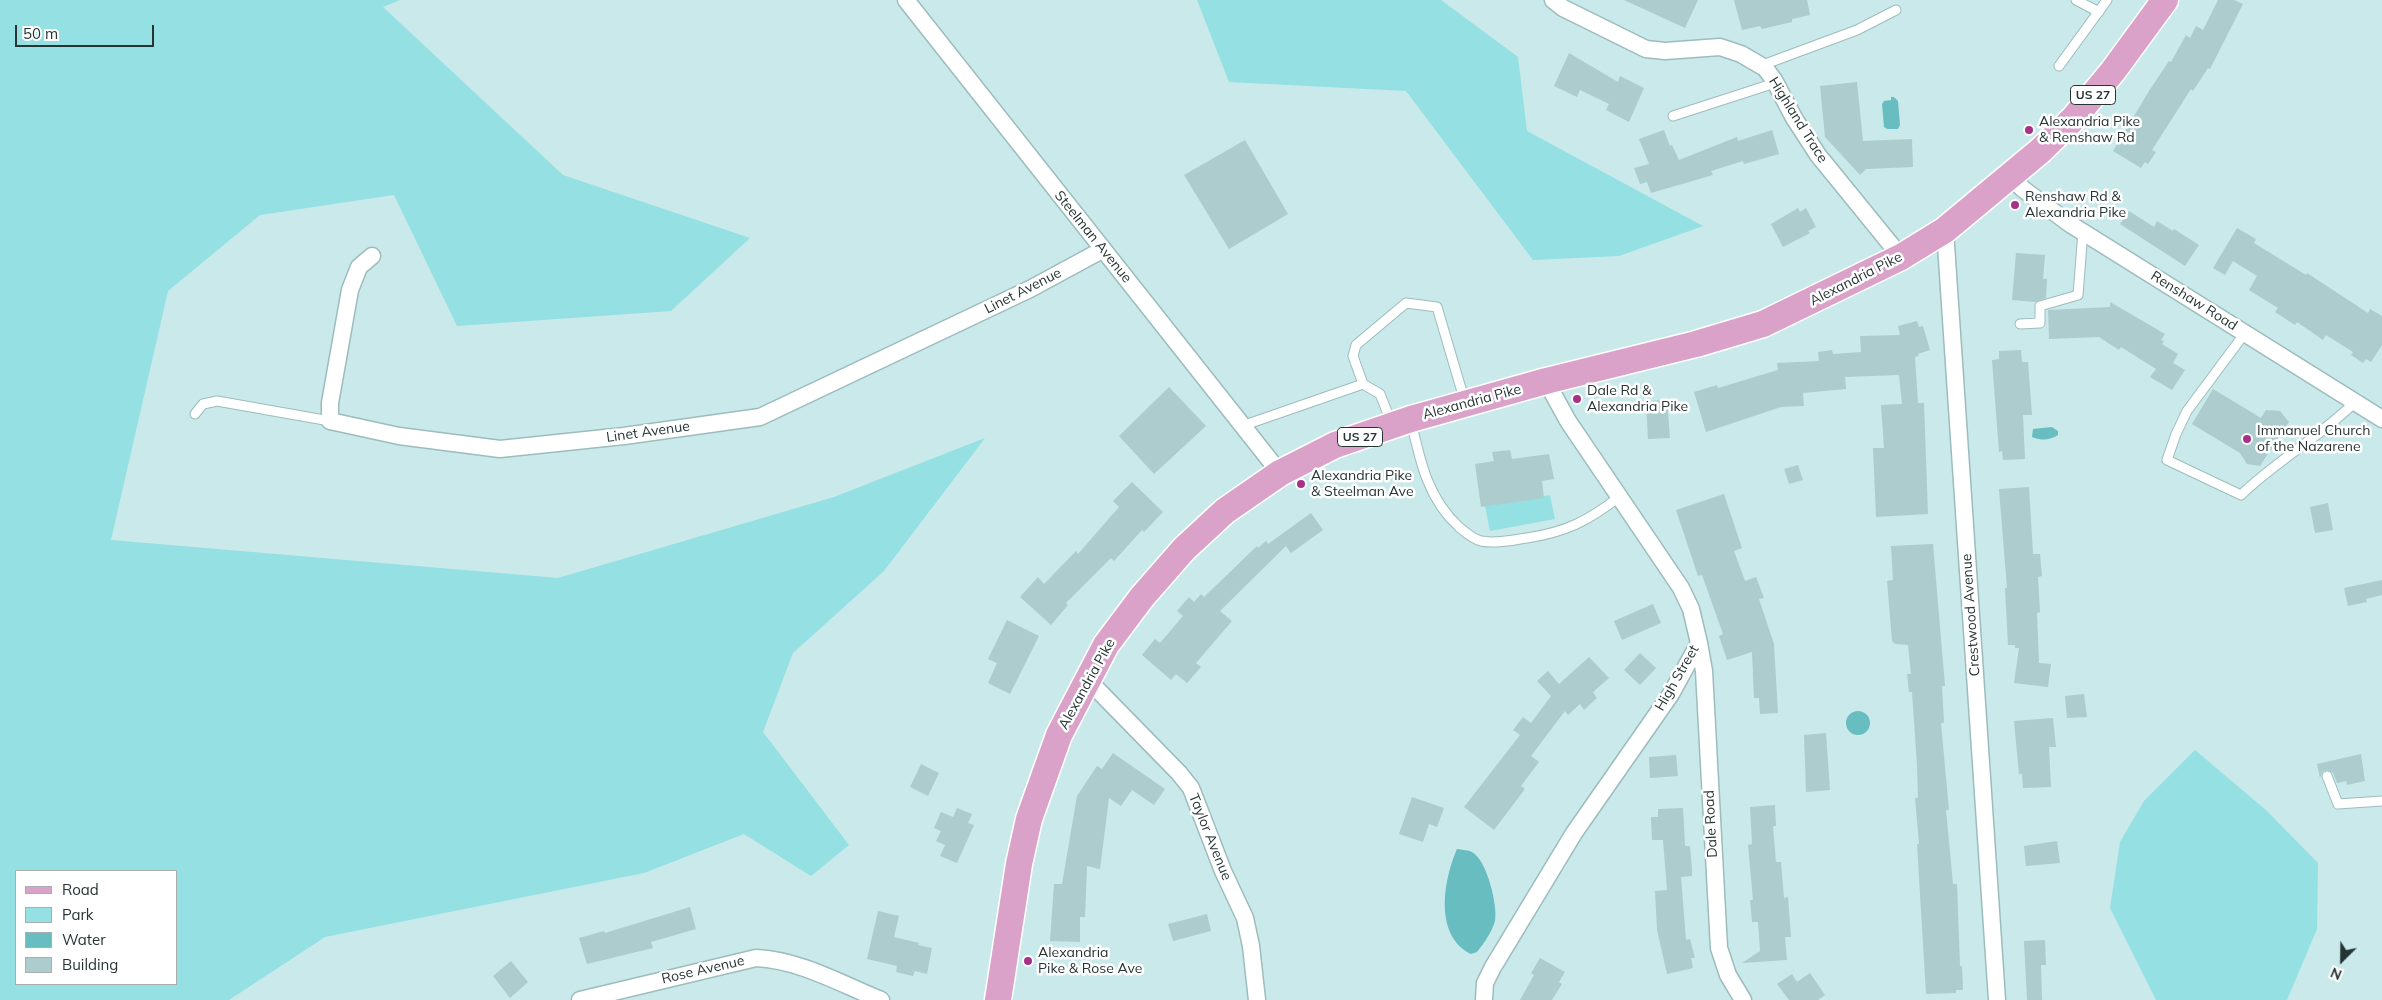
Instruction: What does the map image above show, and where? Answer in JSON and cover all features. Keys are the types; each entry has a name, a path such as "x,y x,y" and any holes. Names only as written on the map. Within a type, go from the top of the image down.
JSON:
{"main road":[{"name":"Alexandria Pike","path":"998,1000 1029,819 1059,735 1106,645 1142,597 1184,549 1225,511 1280,473 1335,445 1402,422 1546,381 1696,344 1763,324 1901,257 1944,230 2011,177 2074,118 2113,71 2165,0"}],"street":[{"name":"Steelman Avenue","path":"906,0 1280,473"},
{"name":"Highland Trace","path":"1553,0 1563,8 1646,48 1665,51 1720,47 1741,54 1765,68 1818,155 1901,257"},
{"name":"Renshaw Road","path":"2011,177 2023,189 2083,232 2382,419"},
{"name":"Crestwood Avenue","path":"1944,230 1997,1000"},
{"name":"Linet Avenue","path":"330,421 399,436 500,449 624,436 760,418 998,304 1102,250"},
{"path":"330,421 330,403 350,290 359,267 372,256"},
{"name":"High Street","path":"1484,1000 1485,982 1507,944 1574,833 1671,694 1699,643 1691,609 1681,588 1568,421 1546,381"},
{"name":"Dale Road","path":"1699,643 1704,671 1719,948 1728,975 1743,1000"},
{"name":"Taylor Avenue","path":"1088,680 1179,773 1190,788 1223,871 1245,918 1251,946 1257,1000"},
{"name":"Rose Avenue","path":"580,1000 756,958 779,961 814,972 881,1000"}],"lane":[{"path":"2076,0 2099,12"},
{"path":"2059,66 2107,0"},
{"path":"1760,66 1857,30 1896,10"},
{"path":"1673,116 1775,83"},
{"path":"2020,324 2040,323 2040,306 2078,295 2083,232"},
{"path":"1466,405 1437,307 1406,303 1356,345 1353,356 1363,384 1380,394 1402,422 1432,494 1449,518 1480,541 1494,542 1559,533 1588,520 1619,496"},
{"path":"2244,333 2187,411 2167,460 2241,495 2259,478 2336,420 2354,402"},
{"path":"1242,426 1363,384"},
{"path":"195,414 203,404 217,401 330,421"},
{"path":"2327,776 2338,804 2382,801"}],"green space":[{"path":"0,0 400,0 383,7 563,175 750,238 671,311 457,326 394,195 260,215 168,291 111,540 558,578 834,497 985,438 884,571 793,653 763,732 849,845 811,876 744,834 644,873 325,937 229,1000 0,1000"},
{"path":"1197,0 1441,0 1518,57 1527,131 1703,226 1619,256 1533,260 1406,91 1229,82"},
{"path":"1550,495 1555,519 1490,531 1485,506"},
{"path":"2195,750 2267,811 2318,863 2317,929 2287,1000 2156,1000 2110,908 2120,842 2144,801"}],"water":[{"path":"1891,97 1898,101 1900,125 1898,129 1887,129 1884,127 1882,104 1884,101 1891,100"},
{"path":"2052,427 2058,431 2058,435 2055,437 2042,439 2032,437 2033,429"},
{"path":"1858,711 1866,715 1870,723 1866,731 1858,735 1850,731 1846,723 1850,715"},
{"path":"1457,849 1472,852 1482,864 1487,873 1495,905 1495,921 1492,929 1477,952 1471,954 1459,946 1451,934 1445,907 1448,876"}],"building":[{"path":"1624,0 1698,0 1685,28"},
{"path":"1734,0 1807,0 1810,15 1792,19 1792,22 1762,29 1760,26 1742,30"},
{"path":"2218,0 2234,0 2243,4 2210,69 2208,68 2193,91 2191,89 2152,150 2156,152 2148,164 2145,162 2141,168 2113,151 2149,91 2169,61 2171,62 2186,35 2190,38 2196,26 2203,30"},
{"path":"1569,53 1618,82 1620,76 1644,88 1629,122 1606,110 1609,104 1580,90 1577,97 1554,86"},
{"path":"1857,82 1863,141 1912,139 1913,167 1866,169 1860,175 1825,137 1820,86"},
{"path":"1664,130 1670,146 1672,145 1679,160 1737,137 1738,141 1772,130 1779,154 1744,164 1743,161 1711,171 1713,175 1651,193 1647,182 1640,184 1634,168 1649,164 1639,139"},
{"path":"1245,140 1288,214 1229,249 1184,175"},
{"path":"1798,208 1800,212 1806,208 1816,227 1808,231 1810,233 1783,247 1771,224"},
{"path":"2129,211 2154,227 2157,221 2173,231 2174,229 2199,245 2185,266 2120,224"},
{"path":"2237,228 2256,239 2254,243 2306,275 2307,273 2368,313 2370,309 2382,316 2382,345 2371,362 2366,359 2363,363 2351,355 2353,352 2326,335 2323,340 2297,322 2295,325 2275,312 2278,308 2249,290 2257,276 2233,261 2225,275 2213,268"},
{"path":"2016,253 2045,255 2043,279 2047,279 2046,298 2035,302 2012,300"},
{"path":"2110,302 2165,334 2161,340 2164,341 2162,344 2178,354 2173,363 2185,370 2172,390 2150,377 2156,369 2121,347 2119,350 2099,337 2049,339 2048,310 2110,307"},
{"path":"1917,321 1919,327 1923,326 1930,350 1915,357 1918,403 1924,403 1928,514 1876,517 1873,448 1884,448 1881,405 1902,404 1899,375 1845,377 1846,389 1803,393 1804,406 1781,407 1706,432 1694,392 1717,385 1718,388 1778,370 1777,363 1819,361 1818,352 1832,350 1833,354 1861,352 1860,336 1900,335 1898,326"},
{"path":"2021,350 2022,362 2028,362 2032,415 2023,415 2025,459 2003,460 2002,451 1999,452 1992,360 1999,359 1999,351"},
{"path":"1169,387 1206,426 1154,474 1119,436"},
{"name":"Immanuel Church of the Nazarene","path":"2213,389 2261,418 2266,410 2280,411 2289,422 2260,466 2247,464 2240,453 2192,424"},
{"path":"1667,400 1670,438 1648,439 1646,401"},
{"path":"1510,450 1512,459 1549,454 1554,479 1542,481 1544,498 1481,507 1475,464 1494,461 1492,452"},
{"path":"1798,465 1803,480 1789,484 1784,469"},
{"path":"1132,482 1163,512 1144,532 1142,530 1114,561 1111,558 1066,603 1068,605 1051,625 1020,597 1038,577 1044,584 1076,551 1078,554 1119,507 1113,501"},
{"path":"2029,487 2033,554 2040,554 2042,576 2038,577 2040,612 2037,613 2039,663 2051,664 2048,687 2014,683 2019,648 2015,648 2015,645 2008,645 2005,588 2007,588 1999,489"},
{"path":"1724,494 1742,548 1734,551 1745,581 1756,577 1764,598 1759,599 1774,644 1778,713 1760,714 1759,698 1754,698 1752,652 1727,660 1719,636 1723,634 1702,575 1698,576 1676,510"},
{"path":"2328,503 2333,530 2315,533 2310,507"},
{"path":"1311,513 1323,530 1291,553 1286,546 1220,611 1232,621 1196,663 1201,667 1187,683 1176,674 1171,680 1142,655 1155,639 1160,643 1183,616 1177,611 1189,597 1194,602 1201,594 1204,597 1257,546 1258,548 1266,541 1268,544"},
{"path":"1933,544 1945,686 1942,686 1944,723 1941,723 1949,810 1946,810 1953,884 1957,884 1960,966 1962,966 1963,990 1956,990 1956,993 1926,994 1915,798 1918,798 1917,765 1912,692 1909,692 1907,674 1911,674 1908,645 1895,644 1892,641 1887,581 1893,580 1891,546"},
{"path":"2382,580 2382,595 2366,599 2367,602 2348,606 2344,588"},
{"path":"1653,604 1661,623 1622,640 1614,621"},
{"path":"1007,620 1039,636 1010,694 988,683 997,663 988,659"},
{"path":"1640,653 1656,668 1640,685 1624,670"},
{"path":"1589,657 1609,678 1593,692 1597,698 1584,710 1580,704 1568,715 1565,711 1531,756 1539,762 1521,786 1525,789 1494,830 1464,807 1520,735 1513,730 1523,717 1531,723 1551,696 1537,681 1548,671 1559,684"},
{"path":"2084,694 2087,717 2067,718 2065,696"},
{"path":"2053,718 2056,747 2049,747 2051,787 2023,788 2022,774 2019,774 2014,721"},
{"path":"1826,733 1830,790 1806,792 1804,735"},
{"path":"1113,753 1165,789 1154,805 1132,790 1121,806 1109,798 1100,869 1087,866 1085,917 1080,917 1080,942 1050,941 1054,884 1062,884 1077,796 1097,766 1102,769"},
{"path":"2361,754 2365,781 2347,785 2346,781 2337,783 2333,773 2327,770 2322,772 2320,778 2317,764"},
{"path":"1676,755 1678,776 1650,778 1649,757"},
{"path":"921,764 939,773 928,796 910,787"},
{"path":"1412,797 1444,808 1437,827 1429,824 1423,842 1399,834"},
{"path":"1775,805 1776,826 1773,826 1776,862 1781,862 1784,898 1788,897 1791,937 1785,937 1787,960 1742,963 1760,951 1758,922 1752,922 1750,900 1753,900 1748,845 1752,844 1750,807"},
{"path":"957,808 972,814 968,823 974,825 957,863 940,856 945,845 936,841 941,831 934,828 941,812 953,817"},
{"path":"1683,808 1685,846 1690,846 1692,868 1692,876 1681,877 1686,940 1690,939 1695,958 1691,958 1693,968 1667,974 1657,930 1655,891 1667,890 1663,840 1652,840 1651,817 1658,817 1658,809"},
{"path":"2057,841 2060,863 2026,866 2024,846"},
{"path":"690,907 696,929 651,942 653,948 587,964 579,938 604,931 605,933"},
{"path":"878,911 899,916 894,937 932,948 927,974 915,971 913,976 896,972 897,966 867,959"},
{"path":"1207,914 1211,931 1173,941 1168,924"},
{"path":"2045,940 2046,965 2041,965 2042,1000 2027,1000 2024,941"},
{"path":"1540,958 1565,972 1559,982 1562,984 1552,1000 1520,1000 1534,975 1531,973"},
{"path":"511,961 528,982 510,998 493,976"},
{"path":"1810,973 1825,995 1818,1000 1789,1000 1777,984 1792,974 1797,982"}],"place":[{"name":"Alexandria Pike & Renshaw Rd","path":"2029,130"},
{"name":"Renshaw Rd & Alexandria Pike","path":"2015,205"},
{"name":"Dale Rd & Alexandria Pike","path":"1577,399"},
{"name":"Immanuel Church of the Nazarene","path":"2247,439"},
{"name":"Alexandria Pike & Steelman Ave","path":"1301,484"},
{"name":"Alexandria Pike & Rose Ave","path":"1028,961"}]}
